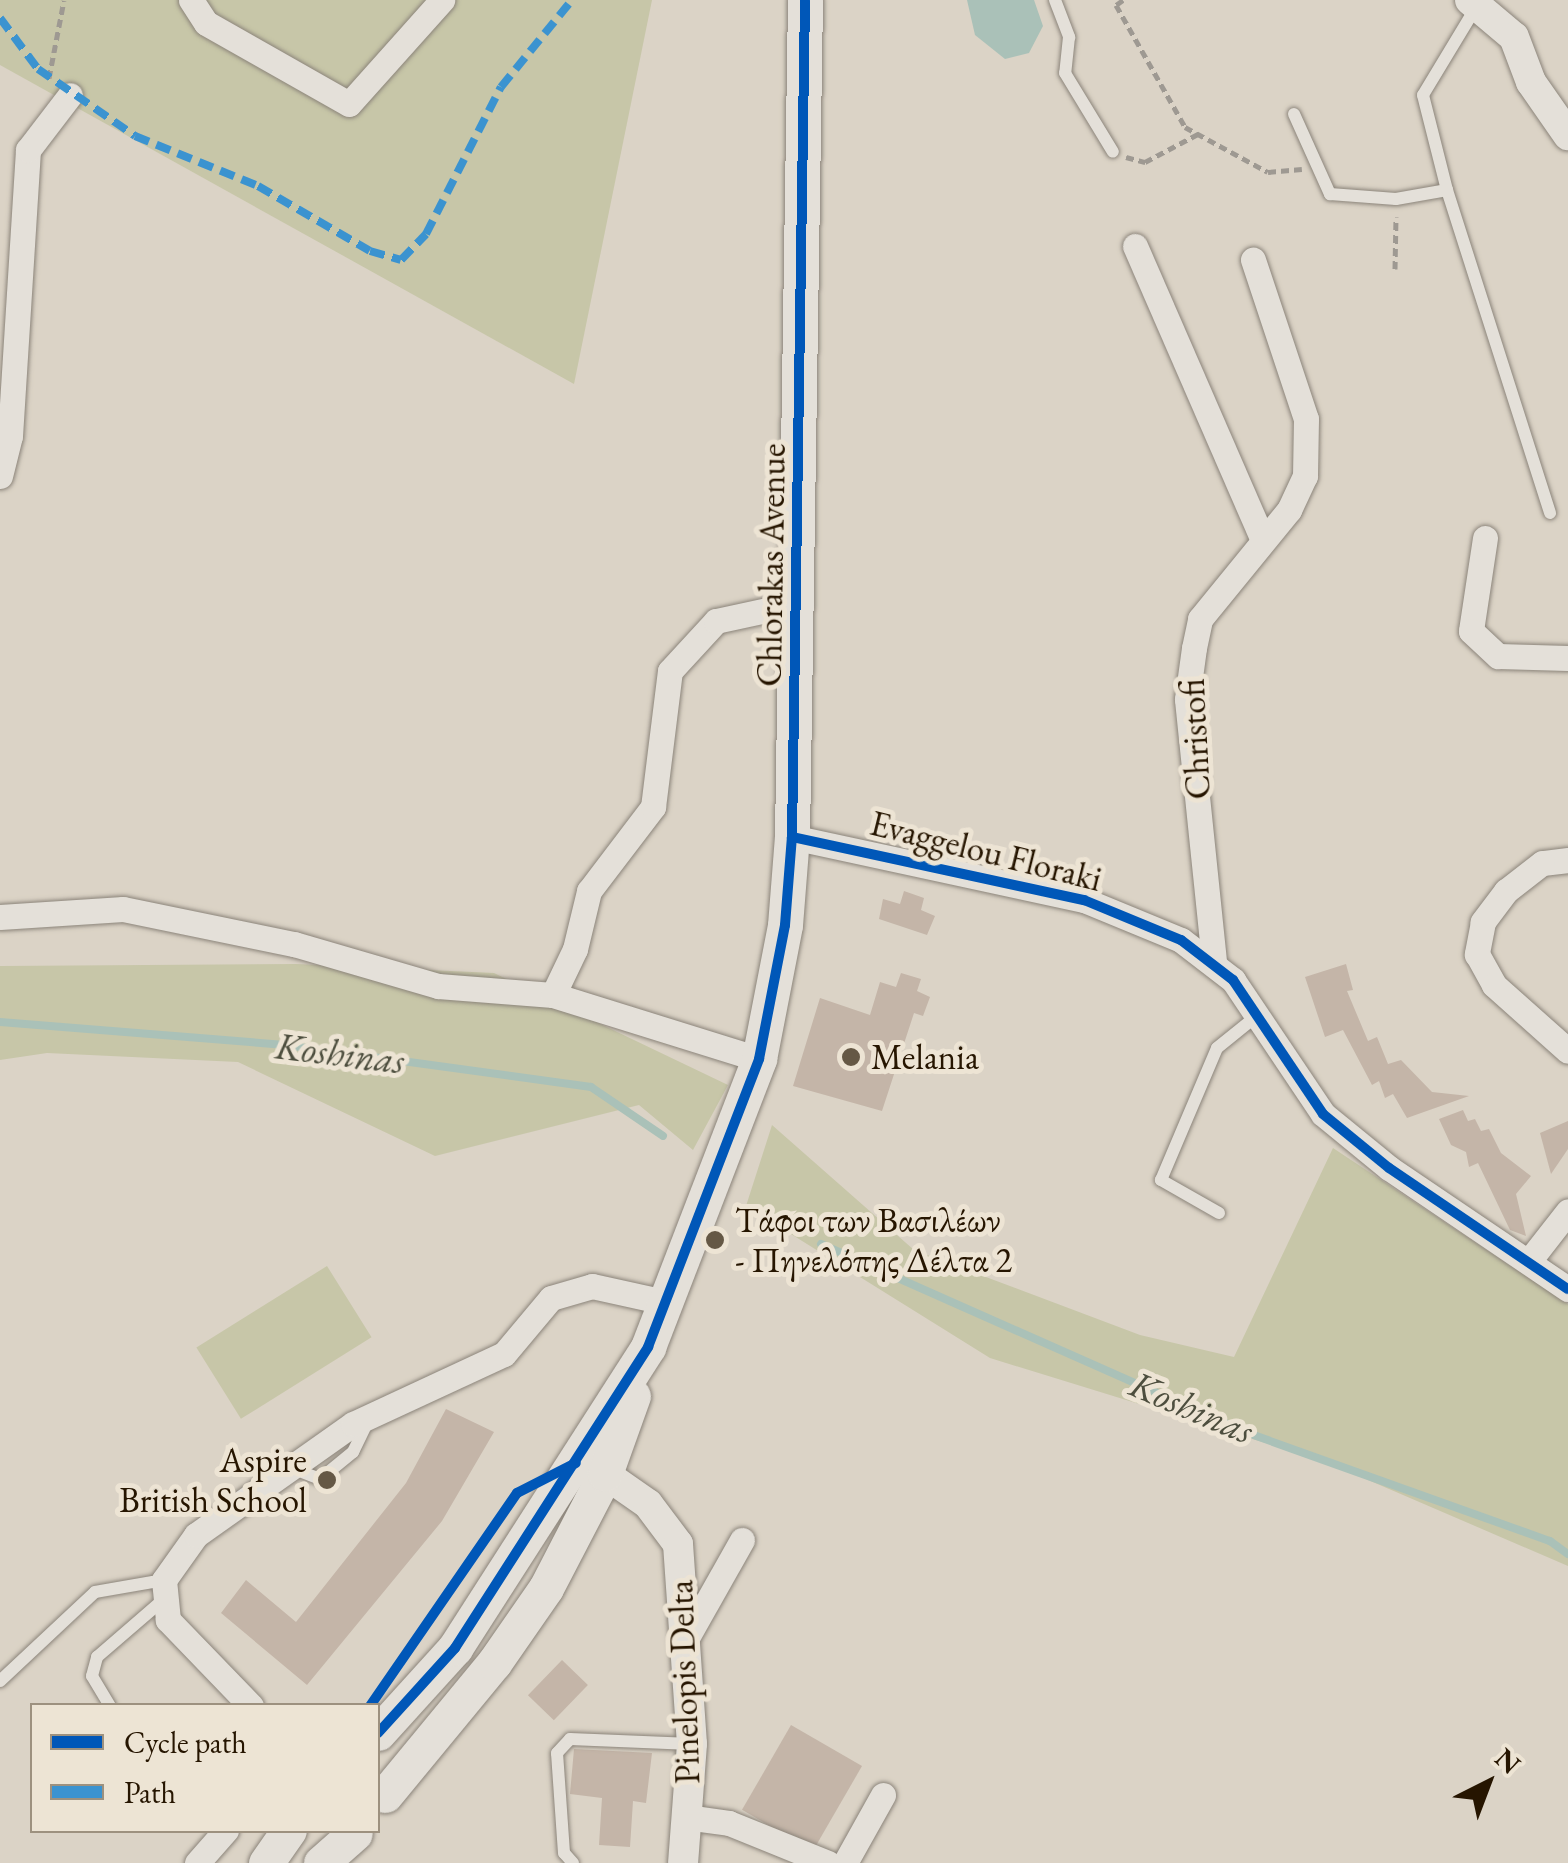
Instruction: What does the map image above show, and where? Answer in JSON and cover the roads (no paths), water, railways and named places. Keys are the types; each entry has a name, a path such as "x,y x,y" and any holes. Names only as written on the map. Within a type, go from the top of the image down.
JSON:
{"main road":[{"name":"Chlorakas Avenue","path":"648,1348 738,1124 758,1059 785,925 792,837 799,603 804,0"},
{"path":"380,1792 524,1622 605,1474 648,1348"},
{"path":"380,1730 455,1648 648,1348"},
{"path":"266,1863 287,1833"},
{"path":"321,1863 346,1833"}],"street":[{"path":"192,0 206,22 349,104 442,0"},
{"path":"1474,3 1514,37 1532,82 1568,135"},
{"path":"0,476 10,436 28,150 70,95"},
{"path":"1135,246 1262,538"},
{"name":"Christofi","path":"1214,960 1187,699 1200,619 1262,538 1289,510 1305,476 1306,419 1253,260"},
{"path":"1485,538 1471,631 1498,656 1568,658"},
{"path":"553,995 575,949 590,891 653,807 670,671 716,621 799,603"},
{"name":"Evaggelou Floraki","path":"792,837 1084,900 1134,918 1214,960"},
{"path":"1568,860 1542,863 1506,890 1483,922 1477,954 1494,985 1568,1051"},
{"path":"0,917 122,909 294,944 438,986 553,995 758,1059"},
{"path":"1214,960 1301,1089 1346,1134 1568,1290"},
{"path":"1529,1261 1568,1211"},
{"path":"248,1703 178,1633 164,1590 196,1535 286,1466 371,1415 504,1354 536,1312 568,1290 613,1286 669,1302"},
{"name":"Pinelopis Delta","path":"605,1474 648,1504 678,1544 689,1634 692,1744 683,1863"},
{"path":"689,1634 742,1540"},
{"path":"845,1863 883,1794"},
{"path":"686,1817 729,1823 828,1863"},
{"path":"197,1863 223,1833"}],"lane":[{"path":"1056,0 1069,37 1065,73 1113,152"},
{"path":"1474,3 1424,94 1447,190 1550,513"},
{"path":"1294,114 1330,194 1396,199 1447,190"},
{"path":"1219,1213 1161,1180 1216,1048 1254,1018"},
{"path":"0,1681 95,1592 164,1590"},
{"path":"108,1703 92,1676 97,1657 164,1590"},
{"path":"573,1863 564,1854 558,1753 570,1739 692,1744"}],"waterway":[{"name":"Koshinas","path":"0,1022 285,1045 591,1087 663,1136"},
{"name":"Koshinas","path":"821,1244 1248,1433 1550,1541 1568,1554"}],"place":[{"name":"Melania","path":"851,1057"},
{"name":"Τάφοι των Βασιλέων - Πηνελόπης Δέλτα 2","path":"715,1240"},
{"name":"Aspire British School","path":"327,1480"}]}
